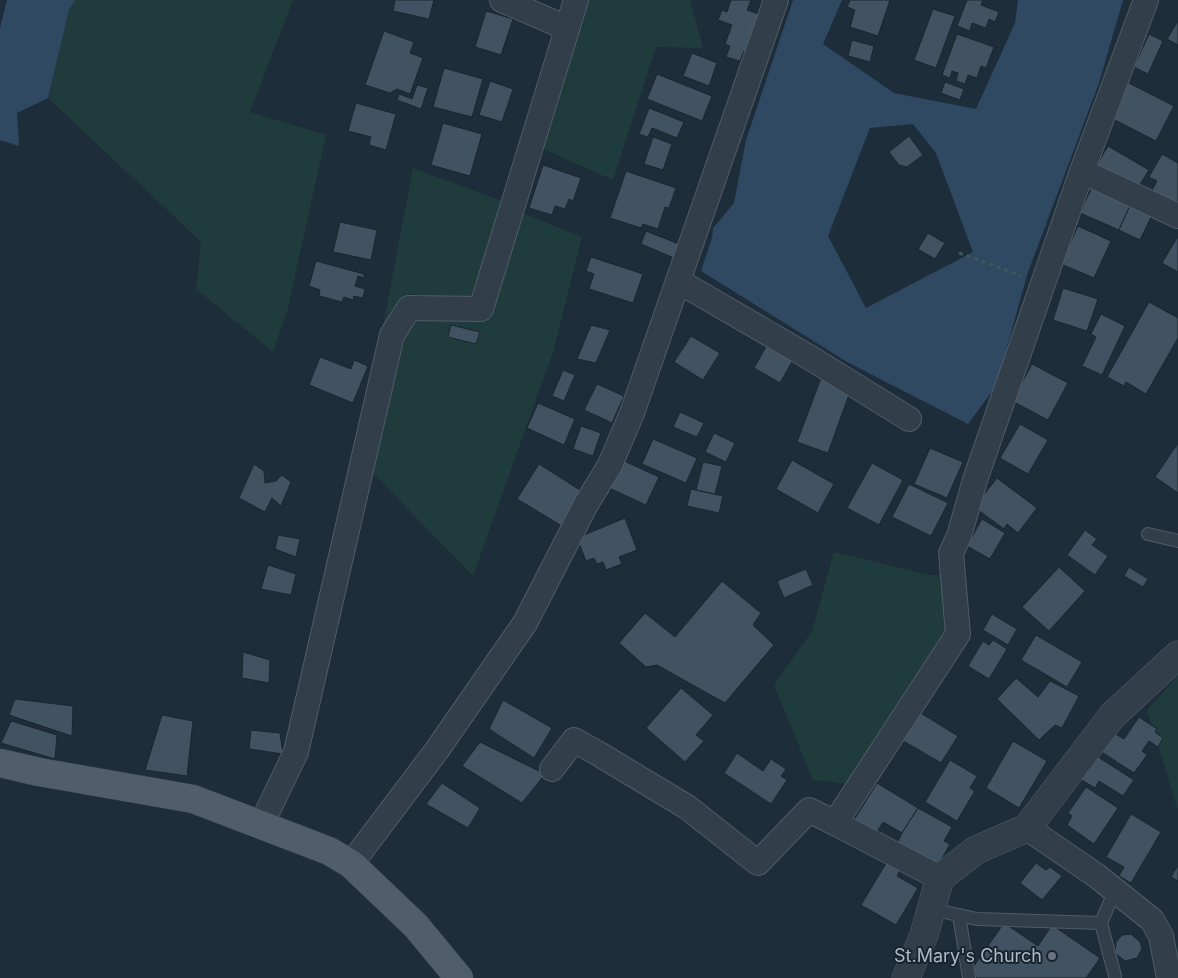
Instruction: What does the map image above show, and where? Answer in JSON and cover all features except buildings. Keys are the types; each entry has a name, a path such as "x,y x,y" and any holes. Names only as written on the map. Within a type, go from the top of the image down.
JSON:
{"main road":[{"path":"0,763 39,772 193,798 329,850 351,864 416,926 458,978"}],"street":[{"path":"502,0 567,28"},
{"path":"262,825 296,752 392,335 409,308 481,309 576,0"},
{"path":"351,864 437,750 525,622 585,506 610,465 632,413 776,0"},
{"path":"835,823 958,634 951,553 959,536 975,480 1082,172 1146,0"},
{"path":"1082,172 1178,216"},
{"path":"678,281 809,357 909,419"},
{"path":"906,978 924,935 940,878 976,850 1028,828 1112,716 1178,655"},
{"path":"552,769 574,740 687,807 758,863 809,810 940,878"},
{"path":"1028,828 1097,876 1152,920 1171,951 1169,978"}],"lane":[{"path":"1148,534 1178,541"},
{"path":"1115,890 1101,923 1115,976"},
{"path":"931,909 977,919 1101,923"},
{"path":"958,915 968,978"}],"path":[{"path":"959,253 1043,284"}],"green space":[{"path":"75,0 293,0 250,112 326,135 288,308 273,352 196,289 201,242 48,98 69,9"},
{"path":"587,0 690,0 703,48 656,47 613,180 541,148"},
{"path":"413,168 502,201 470,301 411,294 380,342"},
{"path":"522,213 582,237 554,349 473,576 370,470 410,321 488,319"},
{"path":"834,552 929,575 940,575 949,632 850,784 813,780 774,685 812,631"},
{"path":"1178,676 1178,810 1147,710"}],"water":[{"path":"7,0 75,0 69,10 48,98 17,113 19,146 0,140 0,28"},
{"path":"793,0 842,0 823,44 894,93 976,109 1015,23 1018,0 1123,0 1099,83 1028,272 996,386 968,424 847,362 701,271 712,238 713,228 734,203 746,140","holes":["913,124 936,153 973,252 866,308 828,236 870,128"]}],"place":[{"name":"St.Mary's Church","path":"1052,956"}]}
